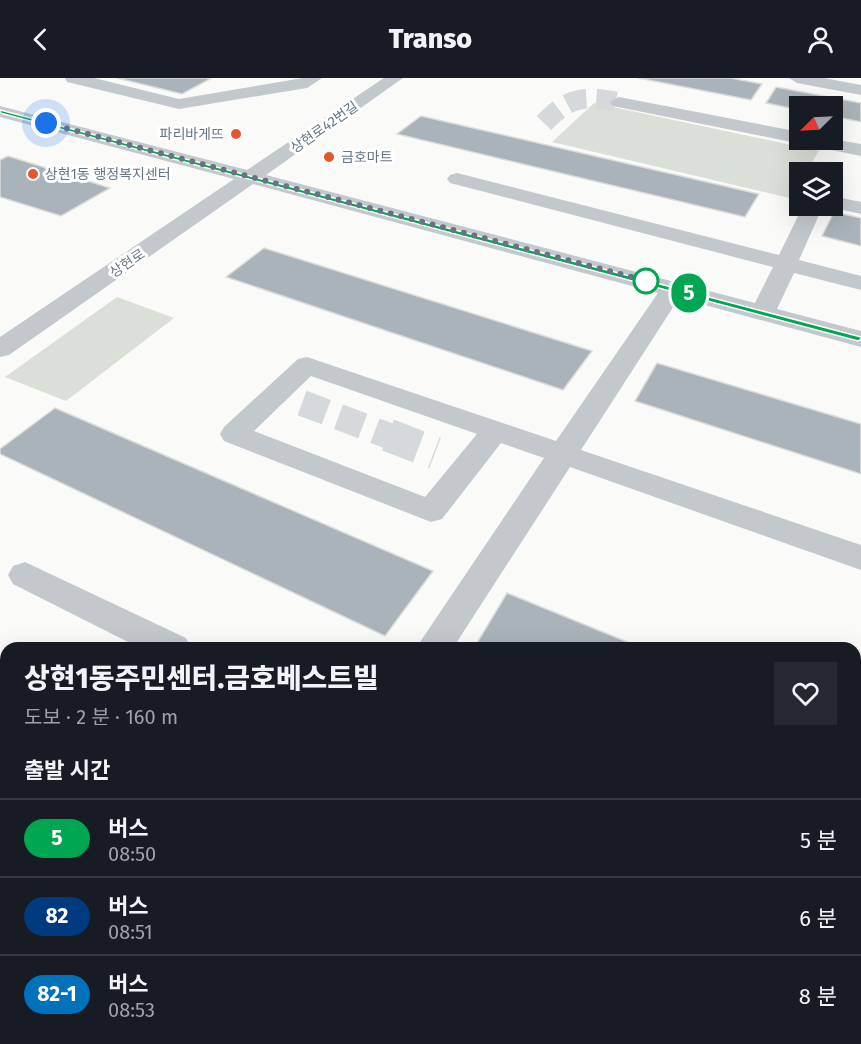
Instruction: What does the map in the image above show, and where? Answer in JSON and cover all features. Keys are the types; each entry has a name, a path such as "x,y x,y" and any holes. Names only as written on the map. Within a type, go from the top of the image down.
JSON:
{"street":[{"path":"73,78 179,104 316,83"},
{"name":"상현로42번길","path":"254,177 395,78"},
{"path":"797,78 861,90"},
{"path":"349,91 370,96"},
{"path":"619,102 789,136"},
{"path":"0,111 861,339"},
{"path":"827,150 836,155 861,150"},
{"name":"상현로","path":"0,349 254,177"},
{"path":"458,179 861,283"},
{"path":"843,204 861,208"},
{"path":"763,313 808,216"},
{"path":"438,642 673,288"},
{"path":"495,431 431,511 234,434 290,398 307,365 861,558"},
{"path":"25,575 161,642"}],"shaded area":[{"path":"594,103 789,145 789,150 819,151 812,162 789,162 789,198 552,142"},
{"path":"117,297 174,318 66,401 5,377"}],"building":[{"path":"117,78 206,78 210,79 182,94"},
{"path":"638,78 731,78 762,84 751,100"},
{"path":"776,87 824,96 789,96 789,108 766,103"},
{"path":"843,100 861,103 861,122 843,118"},
{"path":"421,116 759,194 745,217 397,134"},
{"name":"상현1동 행정복지센터","path":"8,156 110,188 61,216 0,197 0,160"},
{"path":"843,214 861,218 861,246 822,236 832,216 843,216"},
{"path":"264,248 592,351 563,390 226,277"},
{"path":"657,363 861,424 861,474 635,401"},
{"path":"55,408 433,571 385,636 0,454 0,449"},
{"path":"507,593 627,642 478,642"}],"tunnel":[{"path":"544,123 562,107 578,100 596,99 619,102"},
{"path":"302,403 392,437"},
{"path":"388,435 435,453"}],"bus line":[{"name":"5","path":"0,112 358,204 861,339"}],"place":[{"name":"파리바게뜨","path":"236,134"},
{"name":"금호마트","path":"329,157"},
{"name":"상현1동 행정복지센터","path":"33,174"}],"route":[{"path":"46,123 651,282 646,281"}]}
